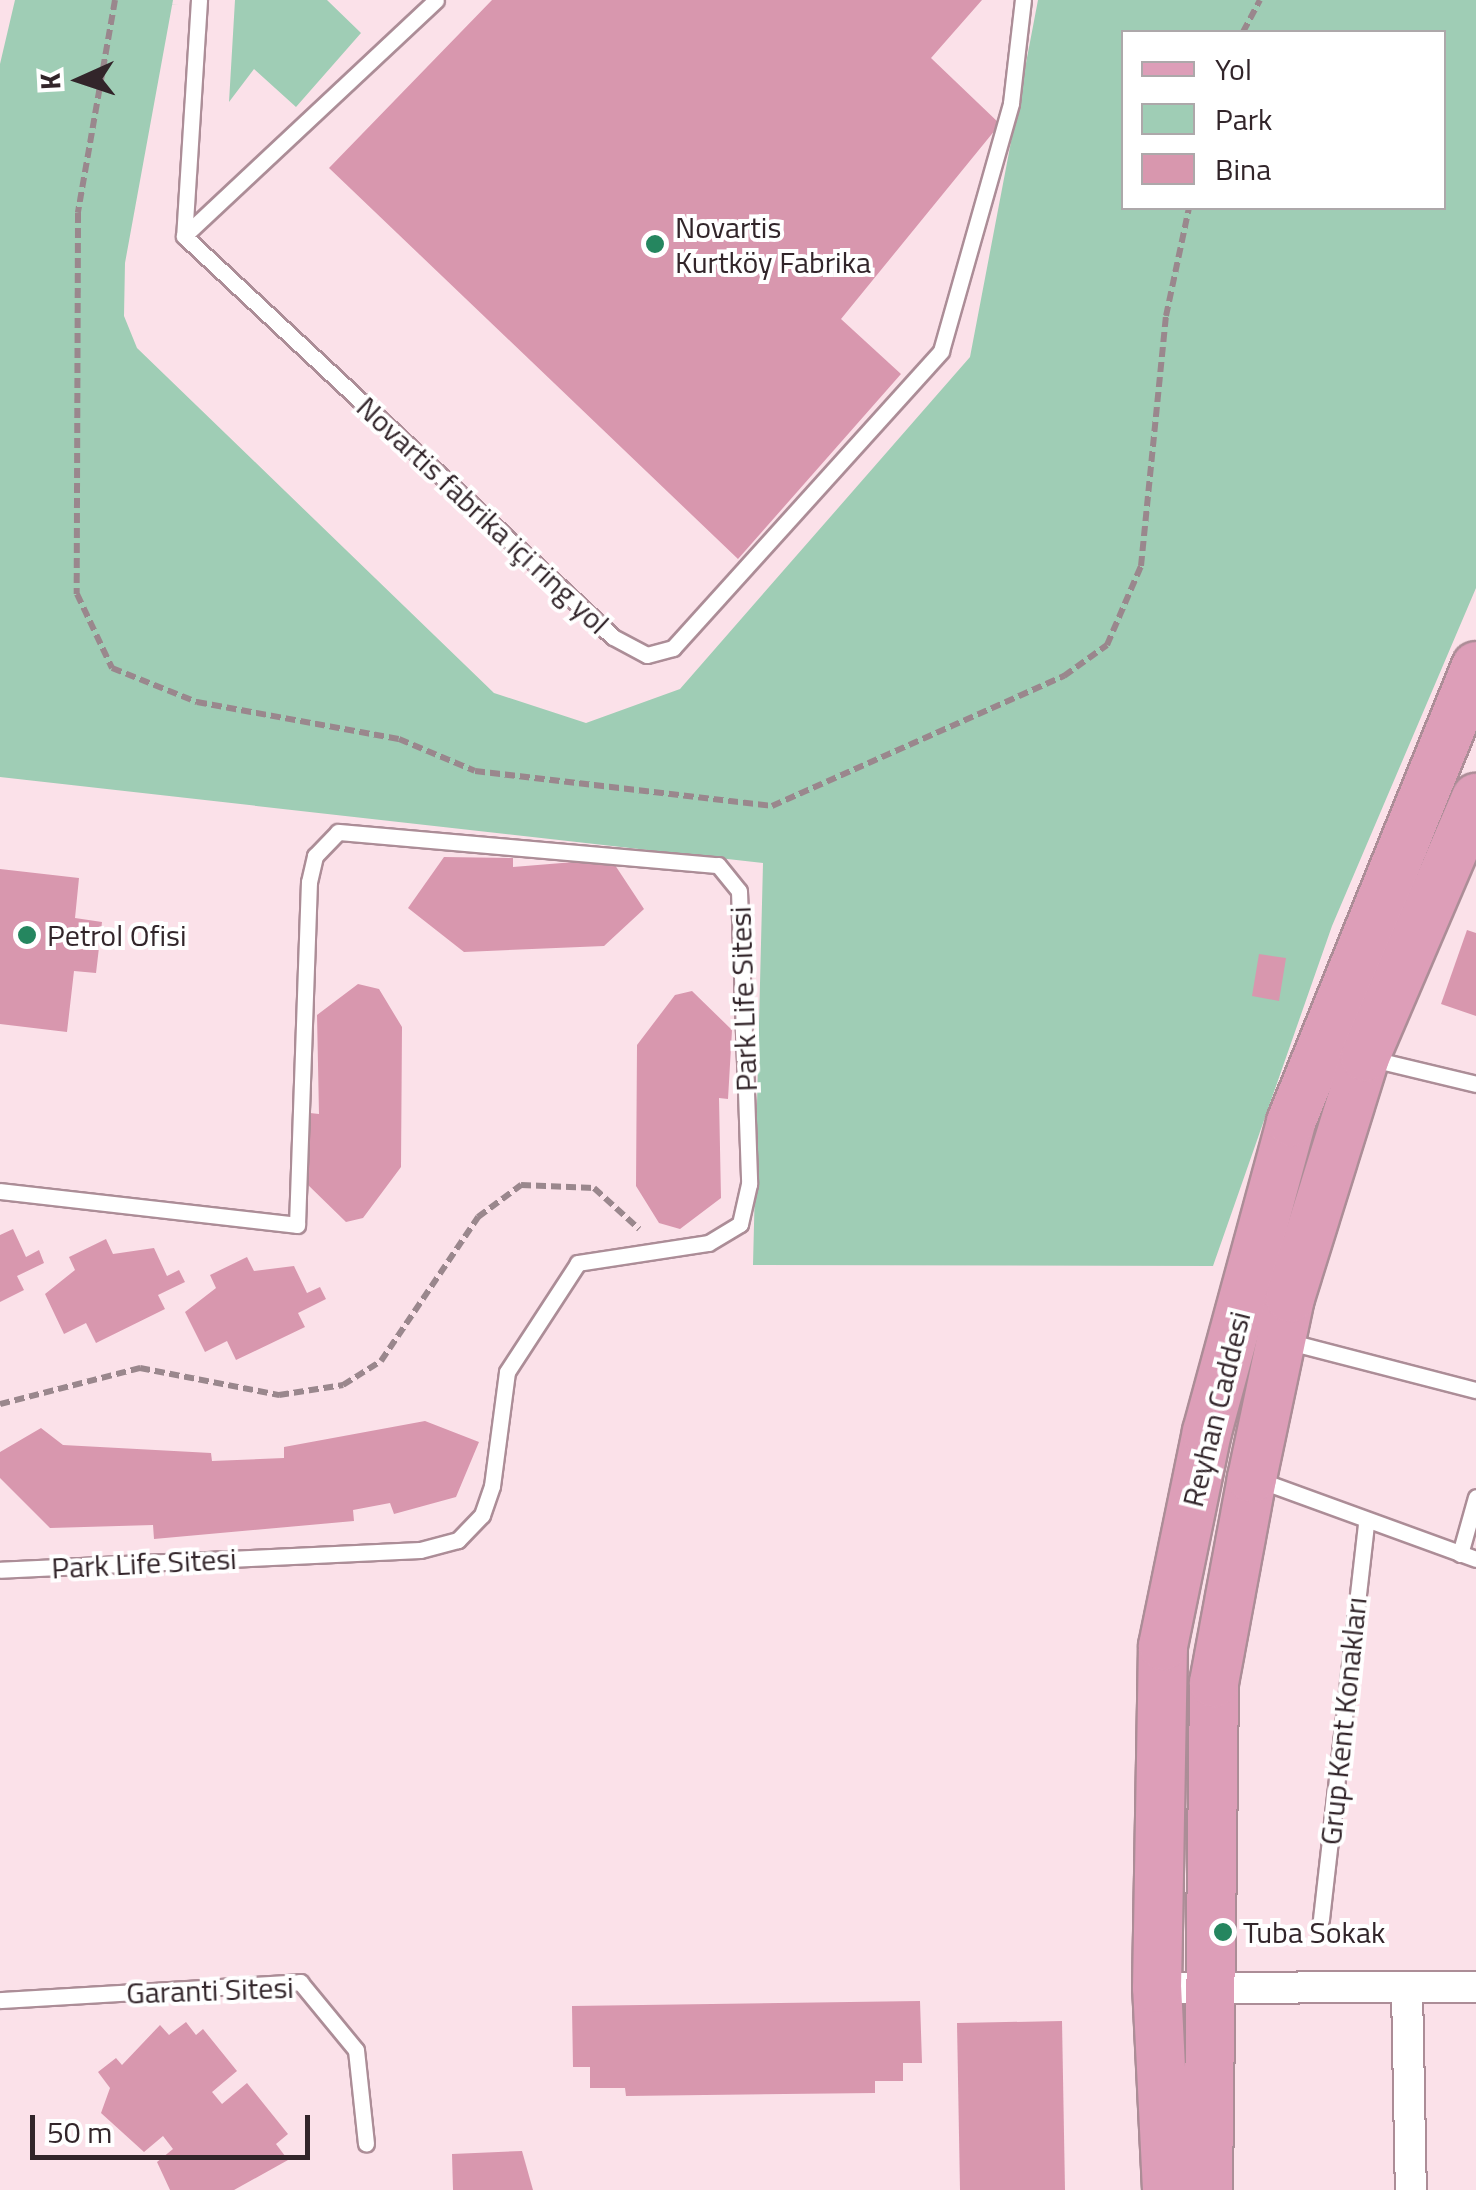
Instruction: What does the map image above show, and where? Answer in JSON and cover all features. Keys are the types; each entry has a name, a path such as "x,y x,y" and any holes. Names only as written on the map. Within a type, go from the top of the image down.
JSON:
{"main road":[{"name":"Reyhan Caddesi","path":"1166,2190 1157,1988 1163,1646 1207,1432 1291,1122 1476,666"},
{"name":"Reyhan Caddesi","path":"1208,2190 1214,1684 1252,1478 1281,1340 1365,1057 1476,798"}],"street":[{"path":"1157,1988 1208,1992 1476,1987"},
{"path":"1408,1988 1411,2190"}],"lane":[{"path":"184,236 199,0"},
{"path":"184,236 436,0"},
{"name":"Novartis fabrika içi ring yol","path":"184,236 612,637 647,655 672,648 941,351 1011,103 1023,0"},
{"name":"Park Life Sitesi","path":"0,1191 297,1225 309,882 315,856 338,832 718,866 739,891 749,1184 740,1224 708,1243 578,1264 507,1372 492,1486 482,1514 458,1540 420,1550 0,1570"},
{"path":"1365,1057 1476,1084"},
{"path":"1281,1340 1476,1390"},
{"path":"1252,1478 1366,1523 1468,1556 1476,1497"},
{"name":"Grup Kent Konakları","path":"1321,1919 1366,1523"},
{"name":"Garanti Sitesi","path":"0,2000 300,1982 356,2050 366,2143"}],"path":[{"path":"1243,30 1260,0"},
{"path":"0,1404 140,1368 279,1395 343,1385 381,1361 478,1218 520,1186 594,1188 662,1250"}],"green space":[{"path":"15,0 173,0 125,263 124,316 137,348 494,693 586,723 680,689 970,357 1038,0 1476,0 1476,588 1332,926 1213,1266 753,1265 763,863 0,777 0,64"},
{"path":"235,0 327,0 361,33 296,107 254,69 229,102"}],"building":[{"name":"Novartis Kurtköy Fabrika","path":"492,0 982,0 931,58 1000,124 841,319 901,374 738,559 329,168"},
{"path":"444,857 513,858 513,867 611,859 644,909 604,946 464,952 408,908"},
{"path":"0,869 79,878 75,918 102,922 96,973 74,971 67,1032 0,1024"},
{"path":"1467,930 1476,933 1476,1016 1441,1004"},
{"path":"1259,954 1286,958 1279,1001 1252,996"},
{"path":"358,984 379,989 402,1027 401,1167 363,1218 346,1222 306,1183 310,1113 319,1114 317,1015"},
{"path":"692,991 732,1030 728,1099 719,1098 721,1198 680,1229 659,1223 636,1186 637,1045 675,995"},
{"path":"13,1229 26,1257 39,1250 44,1263 17,1276 24,1290 0,1302 0,1235"},
{"path":"106,1239 113,1254 154,1248 167,1276 179,1270 185,1282 158,1295 165,1309 96,1343 86,1323 64,1334 45,1294 75,1270 69,1257"},
{"path":"247,1257 254,1271 294,1266 307,1293 320,1287 326,1299 298,1313 305,1327 236,1360 227,1341 205,1352 185,1312 216,1288 210,1275"},
{"path":"425,1421 479,1442 456,1497 394,1514 390,1503 353,1510 354,1521 154,1539 153,1525 50,1528 0,1478 0,1452 41,1428 63,1445 211,1453 212,1461 284,1458 284,1447"},
{"path":"920,2001 922,2063 903,2063 903,2081 875,2081 875,2093 626,2096 625,2088 590,2088 590,2067 573,2067 572,2006"},
{"path":"1062,2021 1065,2190 960,2190 957,2023"},
{"path":"186,2022 196,2035 203,2029 237,2071 212,2092 222,2104 247,2083 288,2134 276,2144 288,2160 234,2190 170,2190 157,2162 173,2149 163,2136 144,2152 101,2113 110,2088 98,2072 116,2058 122,2065 160,2025 169,2035"},
{"path":"522,2151 533,2190 453,2190 452,2154"}],"place":[{"name":"Novartis Kurtköy Fabrika","path":"655,244"},
{"name":"Petrol Ofisi","path":"27,935"},
{"name":"Tuba Sokak","path":"1223,1932"}]}
